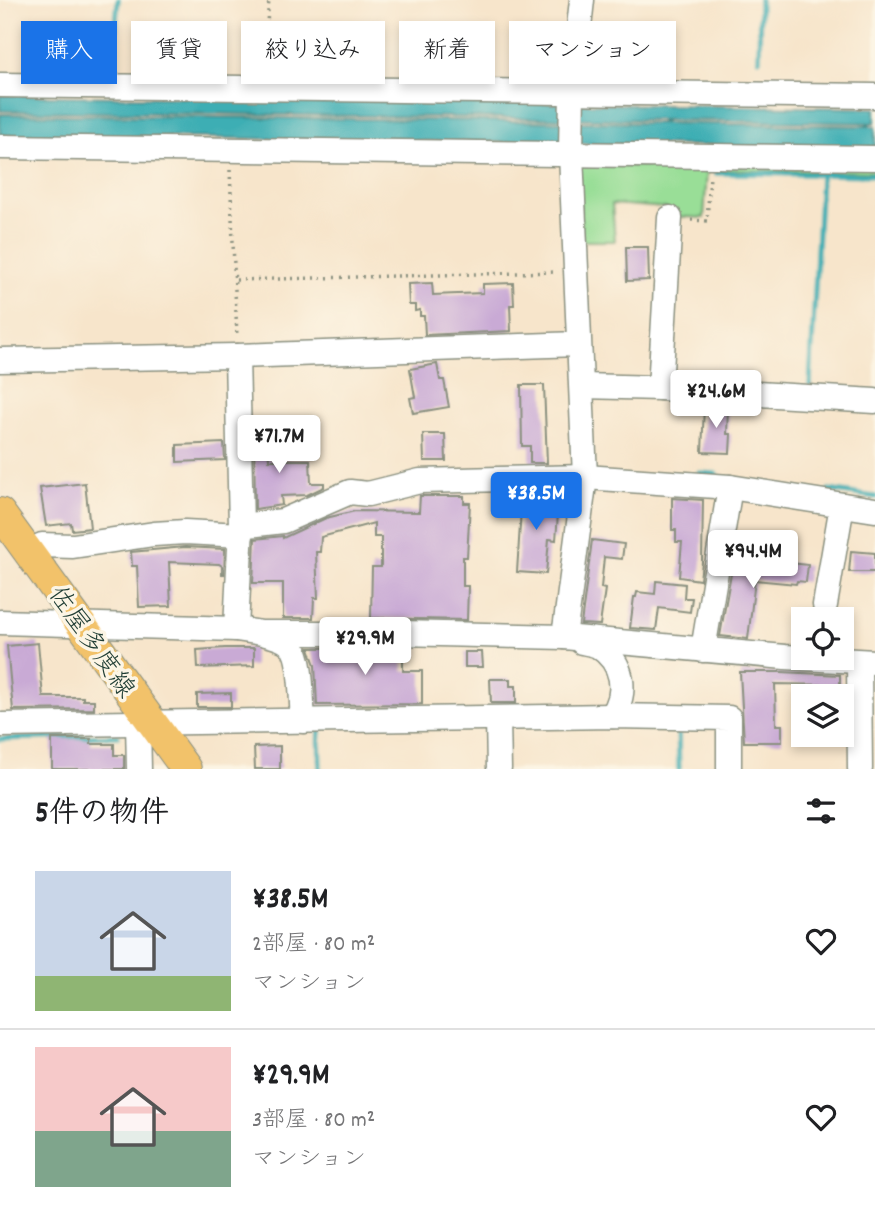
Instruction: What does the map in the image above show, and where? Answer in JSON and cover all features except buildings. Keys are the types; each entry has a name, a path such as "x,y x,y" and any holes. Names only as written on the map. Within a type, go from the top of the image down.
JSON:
{"main road":[{"name":"佐屋多度線","path":"0,513 83,625 145,723 186,769"}],"street":[{"path":"564,638 585,477 571,151 572,95 582,0"},
{"path":"0,85 572,95 875,96"},
{"path":"0,147 571,151 875,158"},
{"path":"660,387 670,218"},
{"path":"0,360 237,356 578,344"},
{"path":"236,629 241,531 237,356"},
{"path":"582,386 660,387 875,401"},
{"path":"29,553 43,545 73,546 154,534 241,531 283,521 350,492 368,494 420,481 585,477 730,487 875,510"},
{"path":"703,650 730,487"},
{"path":"825,605 842,505"},
{"path":"0,622 236,629 281,638 291,646 297,656 303,721"},
{"path":"262,633 400,633 564,638 867,662 860,769"},
{"path":"564,638 598,646 621,676 621,703 612,716"},
{"path":"0,725 612,716 729,718 729,769"},
{"path":"498,719 499,769"},
{"path":"139,769 145,723"}],"path":[{"path":"261,88 270,0"},
{"path":"229,150 237,356"},
{"path":"670,218 707,221 710,176"},
{"path":"236,280 575,272"}],"green space":[{"path":"875,165 875,172 707,170 704,218 669,216 667,208 612,204 615,241 582,241 578,166"}],"water":[{"path":"0,95 875,108 875,123 0,111"},
{"path":"0,114 875,126 875,148 0,135"}],"waterway":[{"path":"116,21 118,0"},
{"path":"759,59 760,0"},
{"path":"716,173 875,175"},
{"path":"810,385 821,175"},
{"path":"699,473 716,474"},
{"path":"829,490 875,497"},
{"path":"678,726 679,769"},
{"path":"319,728 320,769"},
{"path":"0,739 118,736"}]}
